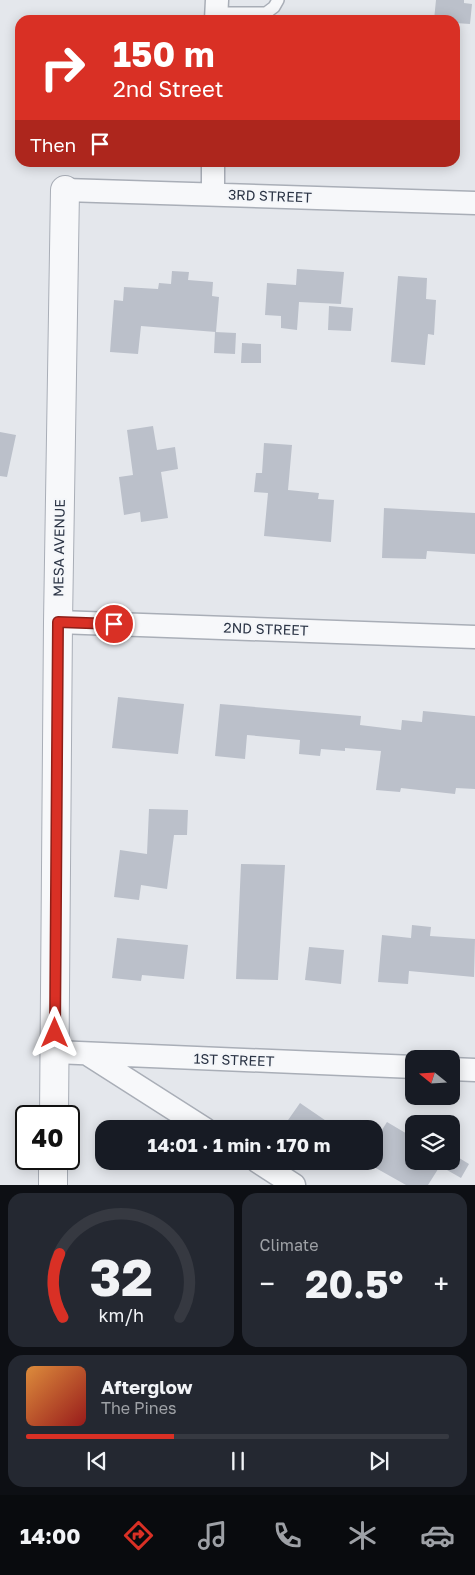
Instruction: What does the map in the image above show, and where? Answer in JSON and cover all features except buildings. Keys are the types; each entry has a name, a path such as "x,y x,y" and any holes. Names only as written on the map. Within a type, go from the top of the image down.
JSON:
{"street":[{"path":"213,167 213,194"},
{"name":"3RD STREET","path":"65,190 475,203"},
{"name":"MESA AVENUE","path":"54,1105 58,622 65,190"},
{"name":"2ND STREET","path":"58,622 475,636"},
{"name":"1ST STREET","path":"55,1052 88,1055 405,1068"},
{"path":"88,1055 191,1120"},
{"path":"460,1069 475,1070"},
{"path":"53,1170 53,1185"},
{"path":"271,1170 294,1185"}],"lane":[{"path":"217,11 266,13 274,7 278,0"}],"route":[{"path":"55,1033 58,622 114,624"}]}
